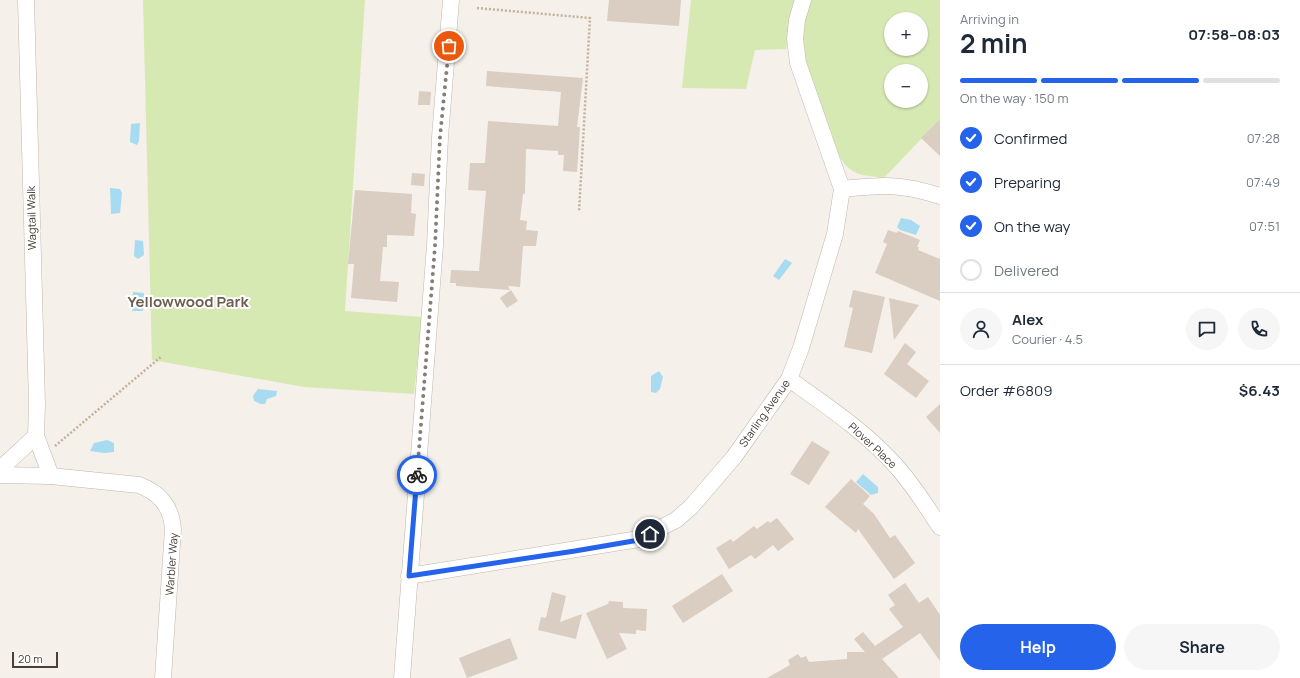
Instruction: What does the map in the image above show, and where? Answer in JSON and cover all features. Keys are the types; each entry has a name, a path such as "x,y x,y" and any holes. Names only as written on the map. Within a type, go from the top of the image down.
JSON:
{"street":[{"name":"Wagtail Walk","path":"26,0 37,404 36,436 51,476"},
{"path":"402,678 435,246 440,137 451,0"},
{"name":"Starling Avenue","path":"409,576 639,540 661,529 676,520 691,507 734,457 789,379 801,348 834,234 842,189 798,63 795,40 797,20 803,0"},
{"path":"842,189 901,185 940,196"},
{"name":"Plover Place","path":"789,379 845,419 881,450 898,468 940,527"},
{"path":"0,469 36,436"},
{"name":"Warbler Way","path":"0,475 51,476 139,485 152,490 162,497 172,519 173,529 163,678"}],"path":[{"path":"477,8 590,18 579,212"},
{"path":"44,457 162,356"}],"green space":[{"path":"143,0 365,0 345,311 422,317 414,394 304,387 152,360"},
{"path":"691,0 795,0 786,49 755,50 746,89 682,88"},
{"path":"808,0 940,0 940,119 884,178 863,175 853,171 843,163 839,156 805,62 802,26"}],"water":[{"path":"140,123 139,141 137,145 130,142 131,124"},
{"path":"110,188 120,189 122,193 120,213 111,214"},
{"path":"901,218 911,220 920,226 916,235 900,230 897,227"},
{"path":"135,240 143,241 144,255 138,259 134,256"},
{"path":"785,259 792,263 779,280 773,276"},
{"path":"133,292 144,293 143,311 132,311"},
{"path":"659,371 663,377 660,389 656,393 651,392 651,376"},
{"path":"258,389 277,391 276,396 267,399 265,404 261,404 254,401 253,396"},
{"path":"107,440 114,443 114,452 104,453 90,451 94,443"},
{"path":"863,474 878,487 878,493 871,495 856,482"}],"building":[{"path":"609,0 681,0 679,26 607,21"},
{"path":"487,71 583,78 577,127 580,127 577,172 563,171 564,155 558,155 558,151 526,149 525,194 523,194 520,220 527,221 526,230 538,231 536,246 523,246 520,287 508,286 510,290 456,286 456,283 450,283 451,270 479,271 486,191 468,190 470,163 485,163 488,121 558,126 561,92 486,86"},
{"path":"419,91 431,92 430,105 418,105"},
{"path":"940,119 940,156 921,138"},
{"path":"412,173 425,174 424,186 411,185"},
{"path":"355,190 412,194 411,213 416,214 414,236 387,235 387,247 383,247 380,281 399,282 397,302 351,298 354,264 348,264"},
{"path":"888,230 897,233 898,231 920,240 917,247 919,247 918,250 940,259 940,301 875,273 887,244 883,242"},
{"path":"511,290 518,301 507,308 500,298"},
{"path":"853,290 885,297 872,353 844,347 853,308 849,307"},
{"path":"889,298 919,305 894,340"},
{"path":"905,343 916,352 907,364 929,381 916,398 884,374"},
{"path":"940,404 940,433 926,417"},
{"path":"812,441 830,452 809,485 790,474"},
{"path":"851,479 870,496 863,504 874,514 890,538 895,535 915,563 894,579 858,529 856,533 825,507"},
{"path":"777,518 794,539 778,551 773,545 755,559 751,555 729,569 716,548 731,539 733,542 754,526 757,529 768,521 770,523"},
{"path":"722,574 733,591 683,623 672,606"},
{"path":"905,583 919,603 928,597 940,615 940,661 920,633 882,659 899,678 767,678 790,665 788,660 798,654 801,658 806,656 809,662 847,659 847,652 865,652 854,639 863,632 875,646 903,627 889,609 895,605 888,595"},
{"path":"552,592 566,596 560,622 582,614 576,639 538,630 541,617 546,618"},
{"path":"609,601 623,602 623,608 647,609 646,631 636,630 636,634 619,633 627,649 607,659 586,613 608,604"},
{"path":"510,638 518,659 467,678 459,658"}],"way so far":[{"path":"417,475 435,246 440,137 449,46"}],"district":[{"name":"Yellowwood Park","path":"188,301"}],"route":[{"path":"417,475 409,576 639,540 650,534"}]}
